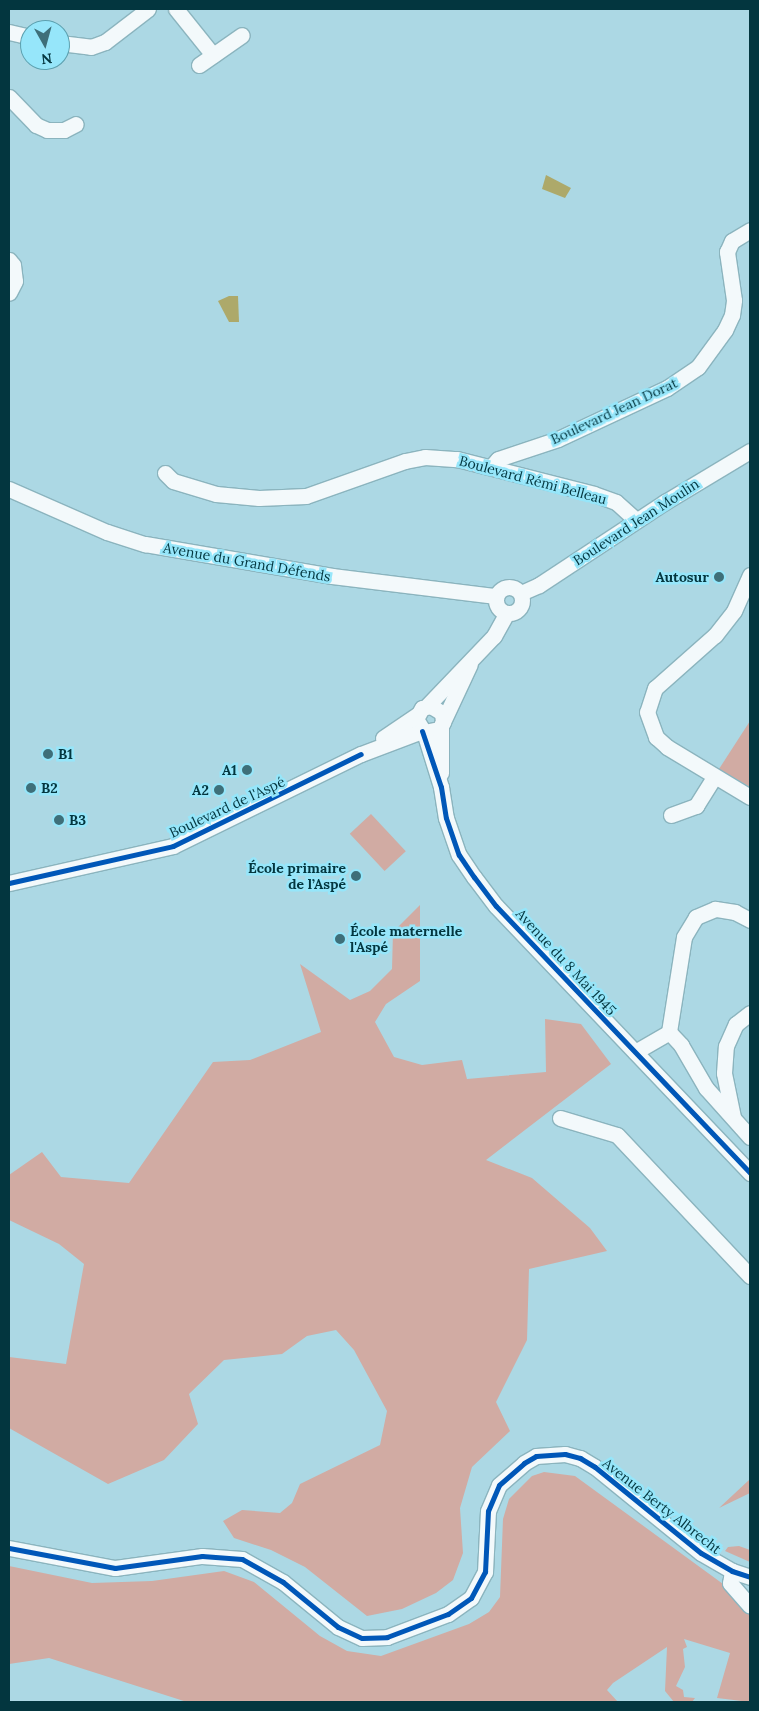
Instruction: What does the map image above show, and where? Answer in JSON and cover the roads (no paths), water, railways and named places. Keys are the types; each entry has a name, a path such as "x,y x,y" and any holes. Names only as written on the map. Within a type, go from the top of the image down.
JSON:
{"street":[{"path":"70,44 91,47 105,42 148,9"},
{"path":"176,9 213,55"},
{"path":"199,65 242,35"},
{"path":"9,97 36,125 47,130 64,130 76,124"},
{"name":"Boulevard Jean Dorat","path":"492,466 498,459 558,439 667,388 698,367 725,330 732,314 734,300 727,252 732,241 750,230"},
{"path":"9,260 13,265 16,281 9,293"},
{"name":"Boulevard Jean Moulin","path":"521,593 539,585 636,520 750,453"},
{"name":"Boulevard Rémi Belleau","path":"165,473 173,481 216,494 260,498 306,496 330,489 385,465 425,457 457,459 492,466 594,494 616,502 636,520"},
{"name":"Avenue du Grand Défends","path":"9,489 107,532 145,544 332,576 496,596"},
{"path":"750,575 734,611 715,635 665,676 649,698 647,712 656,736 666,747 750,797"},
{"path":"509,586 521,593 520,607 507,613 499,609 496,596 501,589 509,586"},
{"name":"Boulevard de l'Aspé","path":"361,754 422,711 470,664 494,636 507,613"},
{"name":"Boulevard de l'Aspé","path":"442,724 470,664"},
{"path":"439,710 442,724 432,733 423,731 417,724 422,711 439,710"},
{"name":"Avenue du 8 Mai 1945","path":"441,787 442,724"},
{"name":"Boulevard de l'Aspé","path":"9,883 173,846 361,754 423,731"},
{"name":"Avenue du 8 Mai 1945","path":"423,731 441,787 446,818 459,855 474,877 501,910 750,1173"},
{"path":"671,815 696,806 714,777"},
{"path":"636,1052 669,1032 684,937 696,916 715,909 735,912 750,920"},
{"path":"733,1118 724,1073 726,1046 736,1024 750,1013"},
{"path":"669,1032 681,1045 706,1088 750,1137"},
{"path":"560,1118 617,1135 750,1276"},
{"name":"Avenue Berty Albrecht","path":"9,1548 115,1568 202,1556 242,1559 283,1582 338,1627 362,1638 387,1637 448,1614 471,1598 485,1572 488,1512 499,1485 524,1462 536,1456 565,1454 580,1458 594,1468 701,1553 732,1571 750,1576"},
{"path":"732,1571 730,1583 750,1606"}],"place":[{"name":"Autosur","path":"719,577"},
{"name":"B1","path":"48,754"},
{"name":"A1","path":"247,770"},
{"name":"B2","path":"31,788"},
{"name":"A2","path":"219,790"},
{"name":"B3","path":"59,820"},
{"name":"École primaire de l’Aspé","path":"356,876"},
{"name":"École maternelle l'Aspé","path":"340,939"}]}
